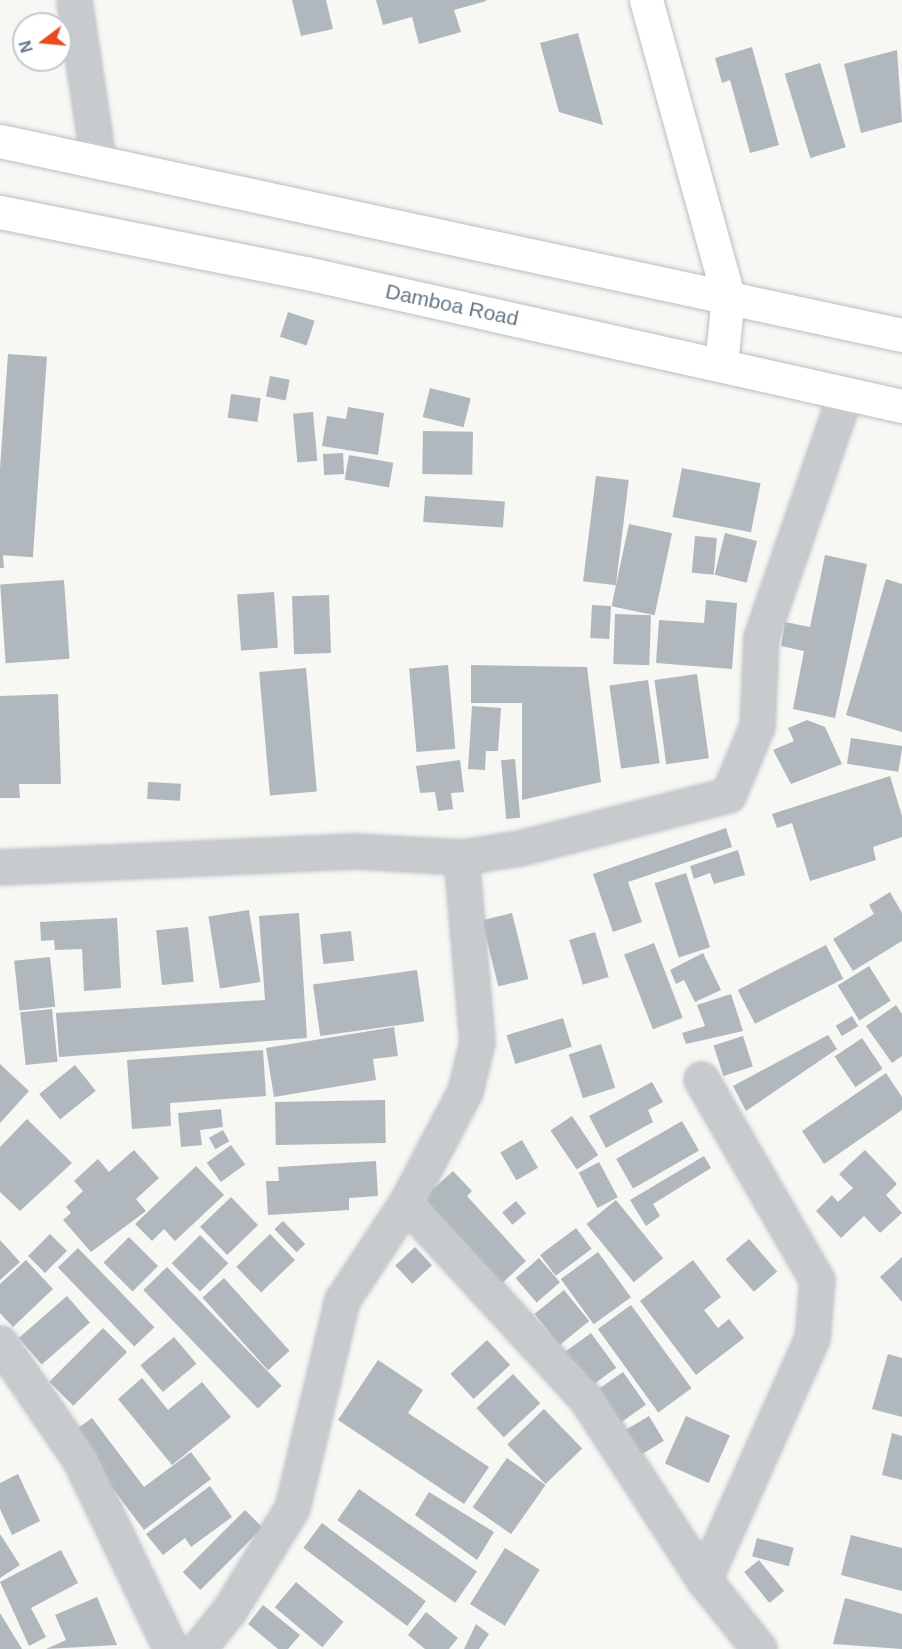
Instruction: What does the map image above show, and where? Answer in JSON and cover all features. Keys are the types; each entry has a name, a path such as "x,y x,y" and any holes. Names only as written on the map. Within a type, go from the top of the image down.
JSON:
{"main road":[{"path":"646,0 728,296 721,365"},
{"path":"0,141 902,335"},
{"name":"Damboa Road","path":"0,212 721,365 902,406"}],"street":[{"path":"74,0 98,161"},
{"path":"0,867 355,851 461,857 520,848 728,795 756,726 761,637 845,394"},
{"path":"198,1649 230,1609 292,1508 342,1300 406,1203 465,1092 477,1042 461,857"},
{"path":"701,1079 817,1280 812,1338 704,1580"},
{"path":"406,1203 587,1400 704,1580 759,1649"},
{"path":"0,1343 81,1460 171,1649"}],"building":[{"path":"292,0 326,0 333,29 301,36"},
{"path":"376,0 486,1 454,10 461,32 419,44 412,17 383,25"},
{"path":"578,33 603,125 559,112 540,43"},
{"path":"752,47 779,145 750,153 730,80 722,83 715,58"},
{"path":"897,50 902,122 861,133 844,64"},
{"path":"820,63 846,147 810,158 785,74"},
{"path":"288,312 315,321 307,345 280,337"},
{"path":"8,354 47,357 33,557 0,555 0,468"},
{"path":"270,376 290,380 286,400 266,397"},
{"path":"430,388 471,398 463,427 423,417"},
{"path":"231,394 261,398 257,422 228,418"},
{"path":"348,407 384,413 378,455 322,446 327,416 346,419"},
{"path":"313,412 317,461 297,463 293,414"},
{"path":"423,431 473,432 472,475 422,474"},
{"path":"343,453 344,474 324,475 323,454"},
{"path":"349,455 393,463 389,487 345,480"},
{"path":"682,468 761,483 751,532 672,517"},
{"path":"596,476 629,480 616,585 583,581"},
{"path":"425,496 505,502 503,528 423,522"},
{"path":"0,523 4,568 0,568"},
{"path":"629,524 672,533 655,615 612,606"},
{"path":"725,533 757,541 747,583 715,575"},
{"path":"695,536 717,538 714,575 692,573"},
{"path":"825,555 867,564 835,718 793,709 804,651 781,646 785,622 810,627"},
{"path":"886,579 902,584 902,732 846,715"},
{"path":"64,580 70,659 6,663 0,584"},
{"path":"274,592 278,648 241,650 237,595"},
{"path":"329,595 331,653 294,654 292,596"},
{"path":"706,600 737,603 732,669 656,663 659,620 704,623"},
{"path":"592,605 611,606 609,639 590,638"},
{"path":"615,614 651,615 649,665 613,664"},
{"path":"448,665 455,749 416,752 409,668"},
{"path":"471,665 587,667 601,782 522,800 522,703 471,703"},
{"path":"306,668 317,792 270,796 259,672"},
{"path":"697,674 709,758 666,764 654,680"},
{"path":"648,680 660,763 621,769 609,685"},
{"path":"58,694 61,784 19,784 20,798 0,798 0,696"},
{"path":"472,706 501,708 498,751 486,751 485,770 468,769"},
{"path":"807,720 825,727 842,764 791,784 773,750 794,741 788,728"},
{"path":"851,738 902,746 898,772 847,764"},
{"path":"515,759 520,818 506,819 501,760"},
{"path":"460,760 464,792 451,793 453,809 438,811 435,792 420,793 416,766"},
{"path":"890,776 902,816 902,837 873,847 876,860 810,881 792,823 777,828 772,814"},
{"path":"148,782 181,784 180,801 147,799"},
{"path":"726,828 732,847 628,882 642,922 613,932 593,874"},
{"path":"738,850 745,875 714,884 710,873 694,879 690,866"},
{"path":"686,873 710,947 679,957 655,883"},
{"path":"890,892 902,913 902,941 853,971 833,939 874,914 869,905"},
{"path":"249,910 260,982 220,989 209,916"},
{"path":"299,913 307,1038 59,1057 56,1013 265,1000 259,916"},
{"path":"512,913 528,979 498,986 482,920"},
{"path":"117,918 121,988 84,991 82,949 55,950 54,940 41,941 40,922"},
{"path":"188,927 194,982 162,985 156,930"},
{"path":"351,931 354,961 323,964 320,934"},
{"path":"595,932 609,977 583,985 569,940"},
{"path":"654,943 683,1018 653,1029 624,954"},
{"path":"826,945 843,979 755,1024 738,990"},
{"path":"703,953 721,990 695,1002 684,980 676,984 670,970"},
{"path":"50,957 55,1007 19,1010 14,961"},
{"path":"869,966 891,1001 859,1020 838,986"},
{"path":"417,970 424,1021 320,1036 313,985"},
{"path":"731,994 743,1031 686,1044 682,1033 705,1026 697,1005"},
{"path":"896,1005 902,1014 902,1056 892,1063 866,1026"},
{"path":"52,1009 58,1062 26,1065 20,1012"},
{"path":"852,1016 858,1026 842,1036 836,1026"},
{"path":"563,1018 572,1047 515,1064 507,1035"},
{"path":"394,1027 398,1056 373,1059 376,1080 274,1097 266,1048"},
{"path":"828,1035 837,1049 746,1111 733,1086"},
{"path":"743,1036 753,1066 723,1076 714,1046"},
{"path":"862,1038 883,1069 855,1087 835,1056"},
{"path":"601,1044 615,1088 583,1098 569,1055"},
{"path":"263,1050 266,1096 170,1103 171,1126 132,1129 127,1060"},
{"path":"0,1064 29,1091 0,1123"},
{"path":"75,1065 96,1091 60,1120 39,1094"},
{"path":"886,1073 902,1097 902,1110 824,1164 802,1131"},
{"path":"652,1082 663,1102 648,1110 653,1122 606,1148 589,1116"},
{"path":"385,1100 386,1143 276,1145 275,1102"},
{"path":"221,1109 223,1127 200,1130 202,1145 181,1147 178,1113"},
{"path":"572,1116 598,1155 577,1170 550,1131"},
{"path":"27,1119 72,1163 20,1211 0,1192 0,1147"},
{"path":"682,1121 699,1150 633,1188 616,1159"},
{"path":"223,1130 229,1141 215,1149 209,1138"},
{"path":"522,1140 538,1168 516,1180 500,1152"},
{"path":"231,1145 245,1164 221,1182 207,1163"},
{"path":"134,1150 159,1178 136,1199 146,1211 91,1252 63,1220 71,1213 66,1207 83,1191 74,1181 98,1159 109,1172"},
{"path":"865,1150 897,1184 886,1195 902,1213 880,1233 864,1216 841,1238 816,1211 832,1195 838,1202 853,1188 839,1174"},
{"path":"704,1156 711,1168 653,1204 660,1216 646,1226 630,1200"},
{"path":"376,1161 378,1196 349,1198 349,1210 268,1215 266,1181 279,1181 278,1167"},
{"path":"599,1162 618,1197 597,1208 579,1173"},
{"path":"196,1166 224,1195 175,1241 164,1229 152,1241 135,1224"},
{"path":"453,1171 472,1191 467,1196 526,1261 499,1286 421,1200"},
{"path":"231,1197 258,1225 227,1255 200,1227"},
{"path":"616,1200 663,1258 634,1282 586,1224"},
{"path":"516,1201 526,1213 512,1225 502,1213"},
{"path":"283,1221 305,1244 297,1252 274,1229"},
{"path":"576,1228 592,1249 556,1276 540,1255"},
{"path":"50,1234 67,1251 45,1273 28,1256"},
{"path":"270,1234 295,1260 261,1293 236,1267"},
{"path":"200,1235 228,1263 200,1292 172,1263"},
{"path":"129,1237 158,1266 133,1291 104,1262"},
{"path":"749,1239 777,1271 754,1292 726,1259"},
{"path":"0,1240 20,1262 0,1280"},
{"path":"415,1247 432,1265 412,1284 395,1265"},
{"path":"78,1248 154,1327 134,1347 58,1267"},
{"path":"598,1252 631,1297 594,1324 561,1279"},
{"path":"902,1257 902,1302 880,1277"},
{"path":"539,1258 560,1282 537,1302 516,1278"},
{"path":"26,1260 53,1289 13,1327 0,1313 0,1284"},
{"path":"693,1260 721,1297 704,1310 718,1328 729,1319 744,1338 696,1375 640,1301"},
{"path":"167,1267 282,1386 258,1409 143,1290"},
{"path":"224,1278 290,1351 268,1370 202,1297"},
{"path":"564,1290 589,1321 560,1345 534,1314"},
{"path":"67,1296 90,1322 42,1364 19,1338"},
{"path":"631,1305 692,1388 658,1412 598,1329"},
{"path":"103,1328 127,1352 73,1406 49,1382"},
{"path":"591,1333 616,1368 586,1390 561,1355"},
{"path":"174,1337 196,1364 163,1392 140,1365"},
{"path":"487,1340 510,1365 474,1399 450,1374"},
{"path":"888,1354 902,1358 902,1417 872,1409"},
{"path":"378,1360 423,1390 408,1413 489,1467 464,1504 338,1420"},
{"path":"623,1372 646,1405 614,1427 591,1394"},
{"path":"513,1374 540,1403 504,1437 476,1408"},
{"path":"142,1378 168,1410 202,1382 231,1417 172,1465 118,1399"},
{"path":"544,1409 582,1449 546,1484 507,1444"},
{"path":"649,1416 664,1441 633,1459 618,1435"},
{"path":"686,1416 730,1436 709,1483 665,1464"},
{"path":"92,1418 144,1487 191,1452 211,1479 144,1530 71,1433"},
{"path":"892,1433 902,1436 902,1480 882,1475"},
{"path":"507,1458 546,1485 511,1534 473,1507"},
{"path":"18,1474 40,1521 12,1535 0,1509 0,1483"},
{"path":"210,1486 232,1517 191,1547 185,1538 163,1555 146,1534"},
{"path":"359,1489 477,1572 455,1603 337,1520"},
{"path":"429,1492 494,1532 477,1560 415,1515"},
{"path":"245,1510 263,1528 200,1590 183,1572"},
{"path":"322,1523 426,1601 407,1626 303,1548"},
{"path":"0,1534 20,1565 0,1578"},
{"path":"851,1535 902,1548 902,1591 841,1575"},
{"path":"757,1538 794,1548 789,1566 752,1556"},
{"path":"505,1548 540,1570 505,1626 470,1604"},
{"path":"61,1550 78,1583 31,1608 46,1637 29,1646 0,1582"},
{"path":"759,1560 784,1591 769,1603 744,1572"},
{"path":"296,1582 343,1622 322,1647 275,1607"},
{"path":"97,1597 117,1645 46,1649 66,1640 55,1615"},
{"path":"845,1598 902,1614 902,1649 833,1644"},
{"path":"263,1605 300,1635 288,1649 278,1649 248,1624"},
{"path":"426,1612 458,1638 449,1649 425,1649 408,1635"},
{"path":"0,1613 22,1649 0,1649"},
{"path":"476,1624 489,1634 479,1649 464,1649"}]}
